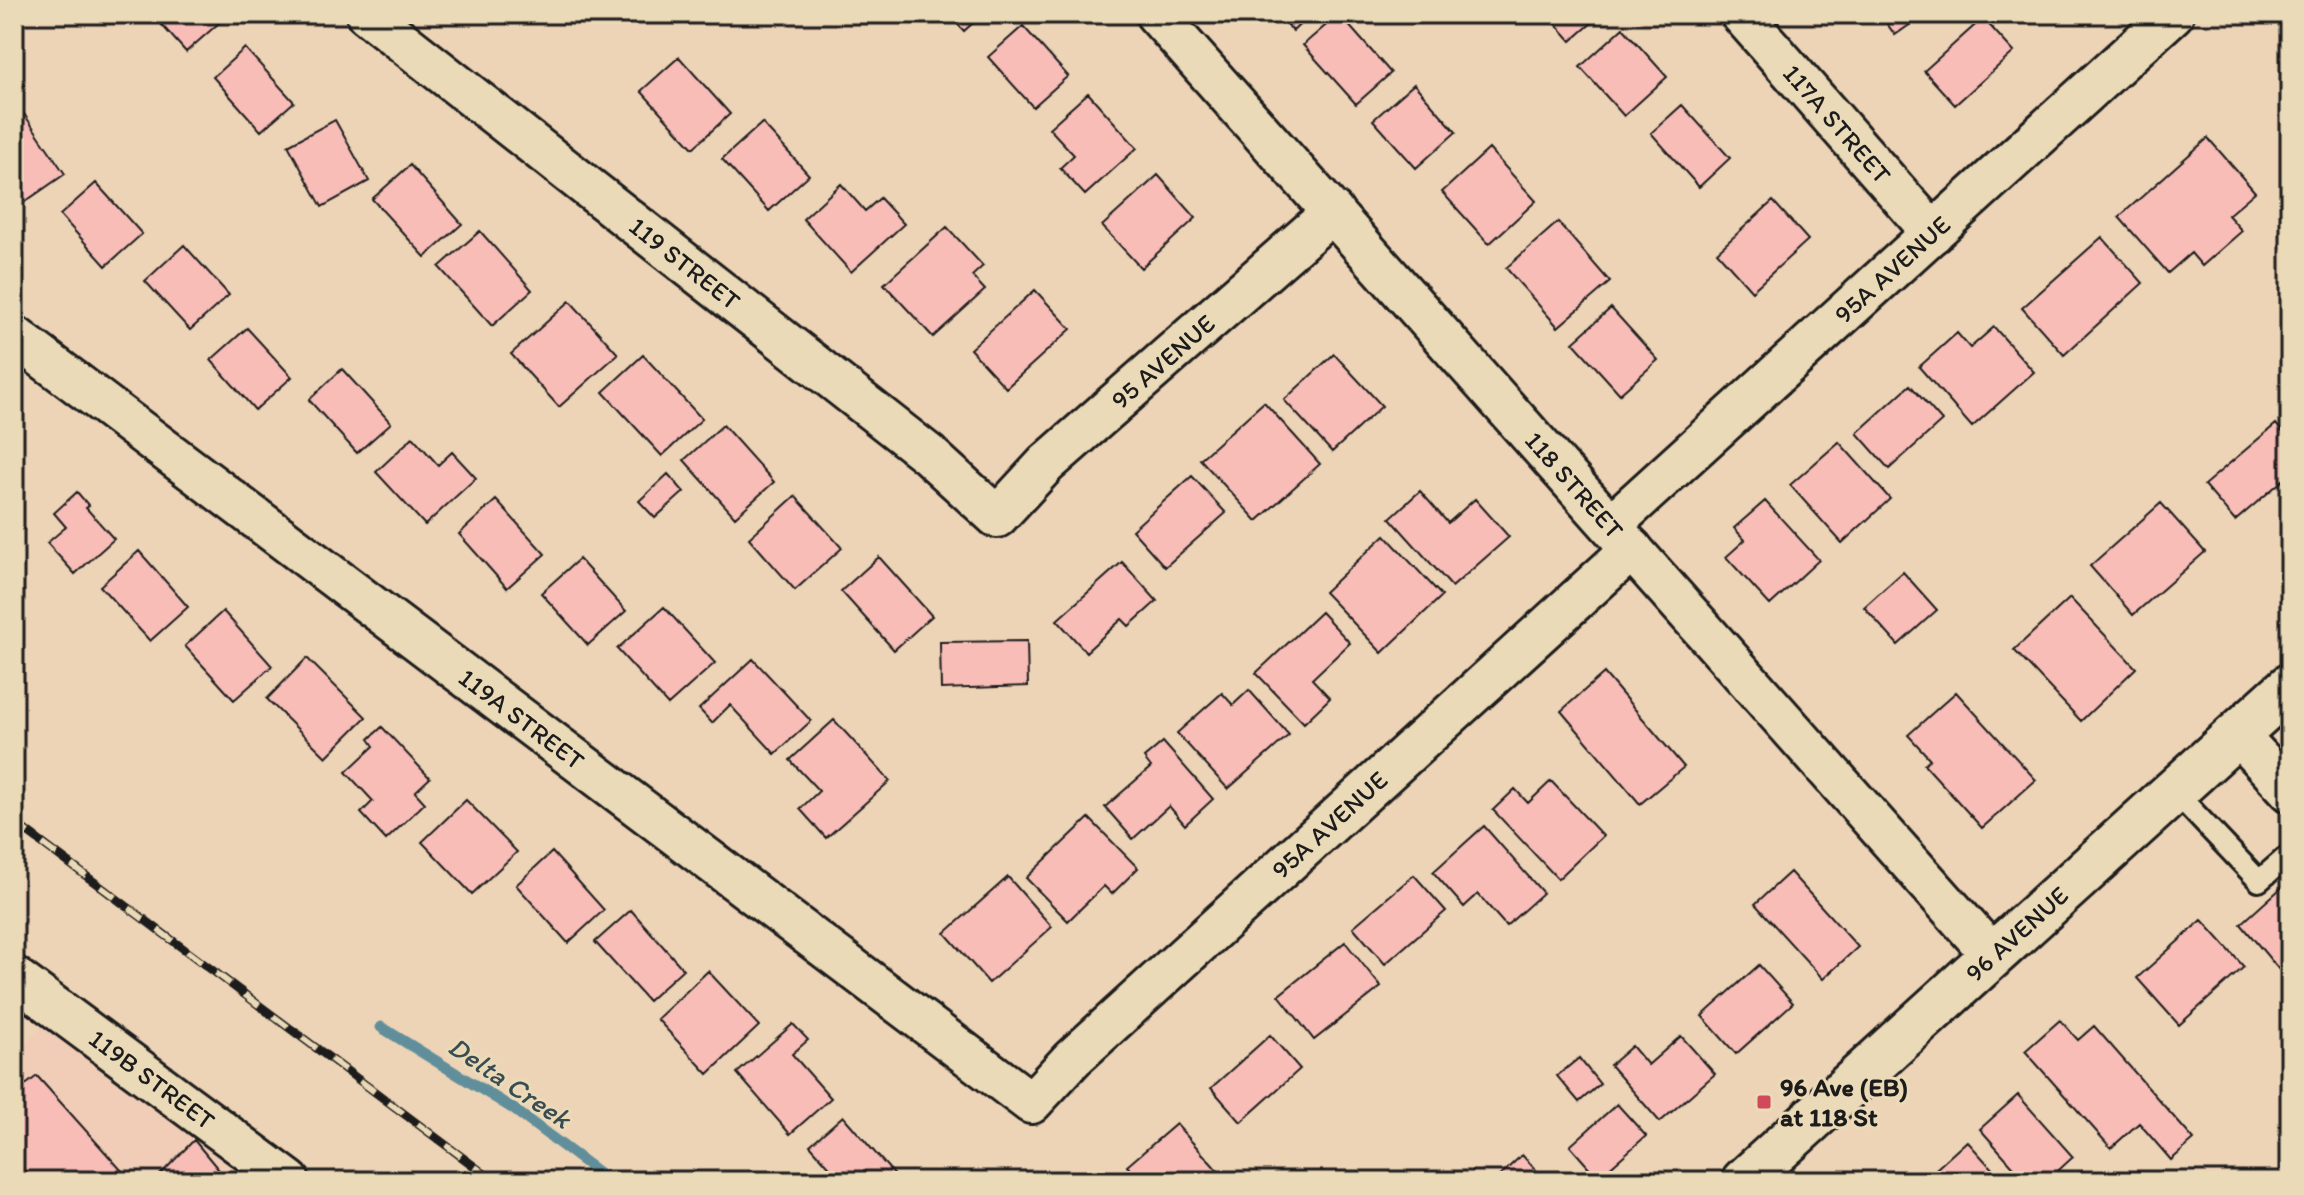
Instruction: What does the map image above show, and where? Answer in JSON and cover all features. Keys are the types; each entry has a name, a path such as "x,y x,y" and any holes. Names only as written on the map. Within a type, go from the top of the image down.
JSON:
{"street":[{"name":"119 STREET","path":"367,14 928,454 997,517"},
{"name":"118 STREET","path":"1156,14 1993,956"},
{"name":"117A STREET","path":"1741,14 1933,233"},
{"name":"95A AVENUE","path":"1031,1103 1095,1038 1622,537 1933,233 2173,14"},
{"name":"95 AVENUE","path":"997,517 1046,464 1333,212"},
{"name":"119A STREET","path":"14,336 1031,1103"},
{"name":"96 AVENUE","path":"1744,1181 2290,686"},
{"path":"2237,734 2290,791"},
{"name":"119B STREET","path":"22,995 289,1181"}],"lane":[{"path":"2174,791 2259,881 2290,854"}],"shaded area":[{"path":"48,1022 260,1181 14,1181 14,1052"}],"building":[{"path":"152,14 211,14 219,23 186,52"},
{"path":"948,14 983,14 964,31"},
{"path":"1277,14 1311,14 1293,31"},
{"path":"1339,14 1391,73 1356,104 1303,45"},
{"path":"1547,14 1602,14 1571,41"},
{"path":"1880,14 1925,14 1895,35"},
{"path":"1983,18 2014,52 1955,105 1924,71"},
{"path":"1023,26 1068,76 1033,107 988,57"},
{"path":"1623,28 1667,77 1624,116 1580,67"},
{"path":"245,48 294,102 261,131 213,77"},
{"path":"679,57 730,114 693,148 641,91"},
{"path":"1414,84 1456,132 1416,168 1373,120"},
{"path":"1088,93 1137,148 1085,195 1060,168 1074,155 1049,128"},
{"path":"1682,105 1730,158 1699,187 1651,133"},
{"path":"24,114 65,174 23,203 14,190 14,121"},
{"path":"335,120 369,181 322,207 288,145"},
{"path":"762,123 809,175 769,211 722,159"},
{"path":"2208,138 2255,192 2228,215 2242,231 2202,266 2191,253 2168,273 2119,217"},
{"path":"1489,149 1536,201 1489,244 1442,192"},
{"path":"410,165 462,224 425,257 372,199"},
{"path":"1158,175 1196,218 1141,268 1102,226"},
{"path":"96,183 142,234 106,266 60,215"},
{"path":"841,184 865,211 880,198 904,224 851,272 803,219"},
{"path":"1773,201 1808,240 1752,291 1717,252"},
{"path":"1558,222 1610,282 1558,327 1506,268"},
{"path":"947,227 983,266 972,276 985,290 933,337 884,284"},
{"path":"480,231 532,290 492,326 439,267"},
{"path":"2102,237 2143,283 2064,355 2022,308"},
{"path":"184,245 229,295 190,330 145,281"},
{"path":"1035,290 1071,329 1006,388 970,349"},
{"path":"570,301 618,354 559,407 511,354"},
{"path":"1611,308 1658,360 1620,394 1573,342"},
{"path":"1994,327 2034,372 1972,427 1919,367 1957,333 1970,348"},
{"path":"247,328 292,377 255,410 211,360"},
{"path":"1334,354 1382,406 1332,452 1284,400"},
{"path":"643,355 702,419 662,456 603,392"},
{"path":"342,369 391,423 357,453 309,400"},
{"path":"1910,385 1942,421 1889,469 1857,433"},
{"path":"1264,402 1320,464 1257,521 1200,459"},
{"path":"2276,424 2290,441 2290,474 2235,521 2204,485"},
{"path":"723,425 774,482 735,517 684,460"},
{"path":"413,437 438,465 452,452 476,478 425,525 376,472"},
{"path":"1839,442 1890,499 1842,543 1790,485"},
{"path":"14,466 22,475 14,483"},
{"path":"668,474 684,492 655,518 639,501"},
{"path":"1192,476 1226,513 1165,567 1132,530"},
{"path":"1420,491 1448,523 1475,499 1509,537 1452,587 1390,518"},
{"path":"77,492 89,506 86,508 114,539 75,574 47,543 66,527 54,513"},
{"path":"795,496 842,548 795,590 749,538"},
{"path":"496,500 545,554 507,588 459,534"},
{"path":"1765,501 1819,560 1770,605 1726,557 1745,540 1734,528"},
{"path":"2161,503 2205,552 2133,615 2090,566"},
{"path":"1385,535 1442,596 1382,653 1324,592"},
{"path":"139,551 188,607 150,641 100,586"},
{"path":"879,557 932,616 894,650 841,591"},
{"path":"579,559 626,611 588,645 541,593"},
{"path":"1122,562 1157,601 1129,626 1122,619 1086,652 1057,620"},
{"path":"1903,572 1937,610 1898,645 1864,607"},
{"path":"2070,598 2136,668 2081,721 2014,650"},
{"path":"664,607 715,663 668,705 617,649"},
{"path":"223,611 272,666 234,700 185,646"},
{"path":"1321,612 1350,643 1312,679 1330,698 1304,723 1256,673"},
{"path":"1027,641 1028,686 941,689 940,642"},
{"path":"307,658 366,717 326,757 267,699"},
{"path":"753,659 811,721 775,754 730,705 712,723 699,709"},
{"path":"1604,673 1684,767 1640,804 1561,711"},
{"path":"1249,690 1289,735 1228,789 1177,733 1222,693 1233,705"},
{"path":"1956,692 2036,780 1982,828 1924,764 1930,759 1908,735"},
{"path":"834,720 890,781 826,838 800,809 819,791 790,760"},
{"path":"382,727 430,778 415,792 425,803 386,840 361,813 373,801 346,772 374,746 369,739"},
{"path":"1163,742 1213,799 1185,825 1169,806 1133,839 1105,807 1151,767 1144,758"},
{"path":"1551,781 1603,836 1558,879 1493,810 1515,789 1528,803"},
{"path":"466,800 517,852 472,894 422,842"},
{"path":"1089,818 1138,868 1112,894 1104,886 1068,921 1026,878"},
{"path":"1484,826 1543,893 1506,926 1478,894 1464,907 1433,872"},
{"path":"552,852 604,910 568,943 516,885"},
{"path":"1790,872 1858,947 1823,979 1755,904"},
{"path":"1414,875 1446,911 1385,964 1353,927"},
{"path":"1008,877 1052,927 989,983 945,933"},
{"path":"2290,880 2290,983 2241,924"},
{"path":"631,910 683,969 648,1001 595,942"},
{"path":"2202,920 2244,967 2179,1025 2137,978"},
{"path":"1345,942 1381,987 1314,1040 1279,995"},
{"path":"1759,965 1793,1003 1736,1054 1702,1016"},
{"path":"708,971 759,1026 708,1074 657,1019"},
{"path":"2060,1020 2078,1040 2094,1026 2194,1140 2171,1160 2139,1123 2111,1148 2025,1051"},
{"path":"793,1024 808,1040 792,1054 831,1098 790,1134 737,1073"},
{"path":"1270,1035 1300,1069 1241,1122 1211,1088"},
{"path":"1681,1036 1715,1074 1660,1122 1610,1065 1632,1046 1648,1065"},
{"path":"1579,1058 1600,1084 1579,1102 1557,1076"},
{"path":"37,1076 131,1181 14,1181 14,1094"},
{"path":"2018,1095 2073,1157 2047,1181 2026,1181 1980,1129"},
{"path":"1617,1104 1646,1136 1598,1178 1570,1146"},
{"path":"843,1116 898,1179 896,1181 842,1181 810,1145"},
{"path":"1176,1124 1218,1171 1206,1181 1140,1181 1127,1166"},
{"path":"194,1140 228,1181 154,1181"},
{"path":"1967,1141 2003,1181 1929,1181 1926,1178"},
{"path":"1522,1155 1546,1181 1494,1181"}],"waterway":[{"name":"Delta Creek","path":"381,1027 512,1108 610,1181"}],"railway":[{"path":"14,822 494,1181"}],"place":[{"name":"96 Ave (EB) at 118 St","path":"1764,1102"}]}
